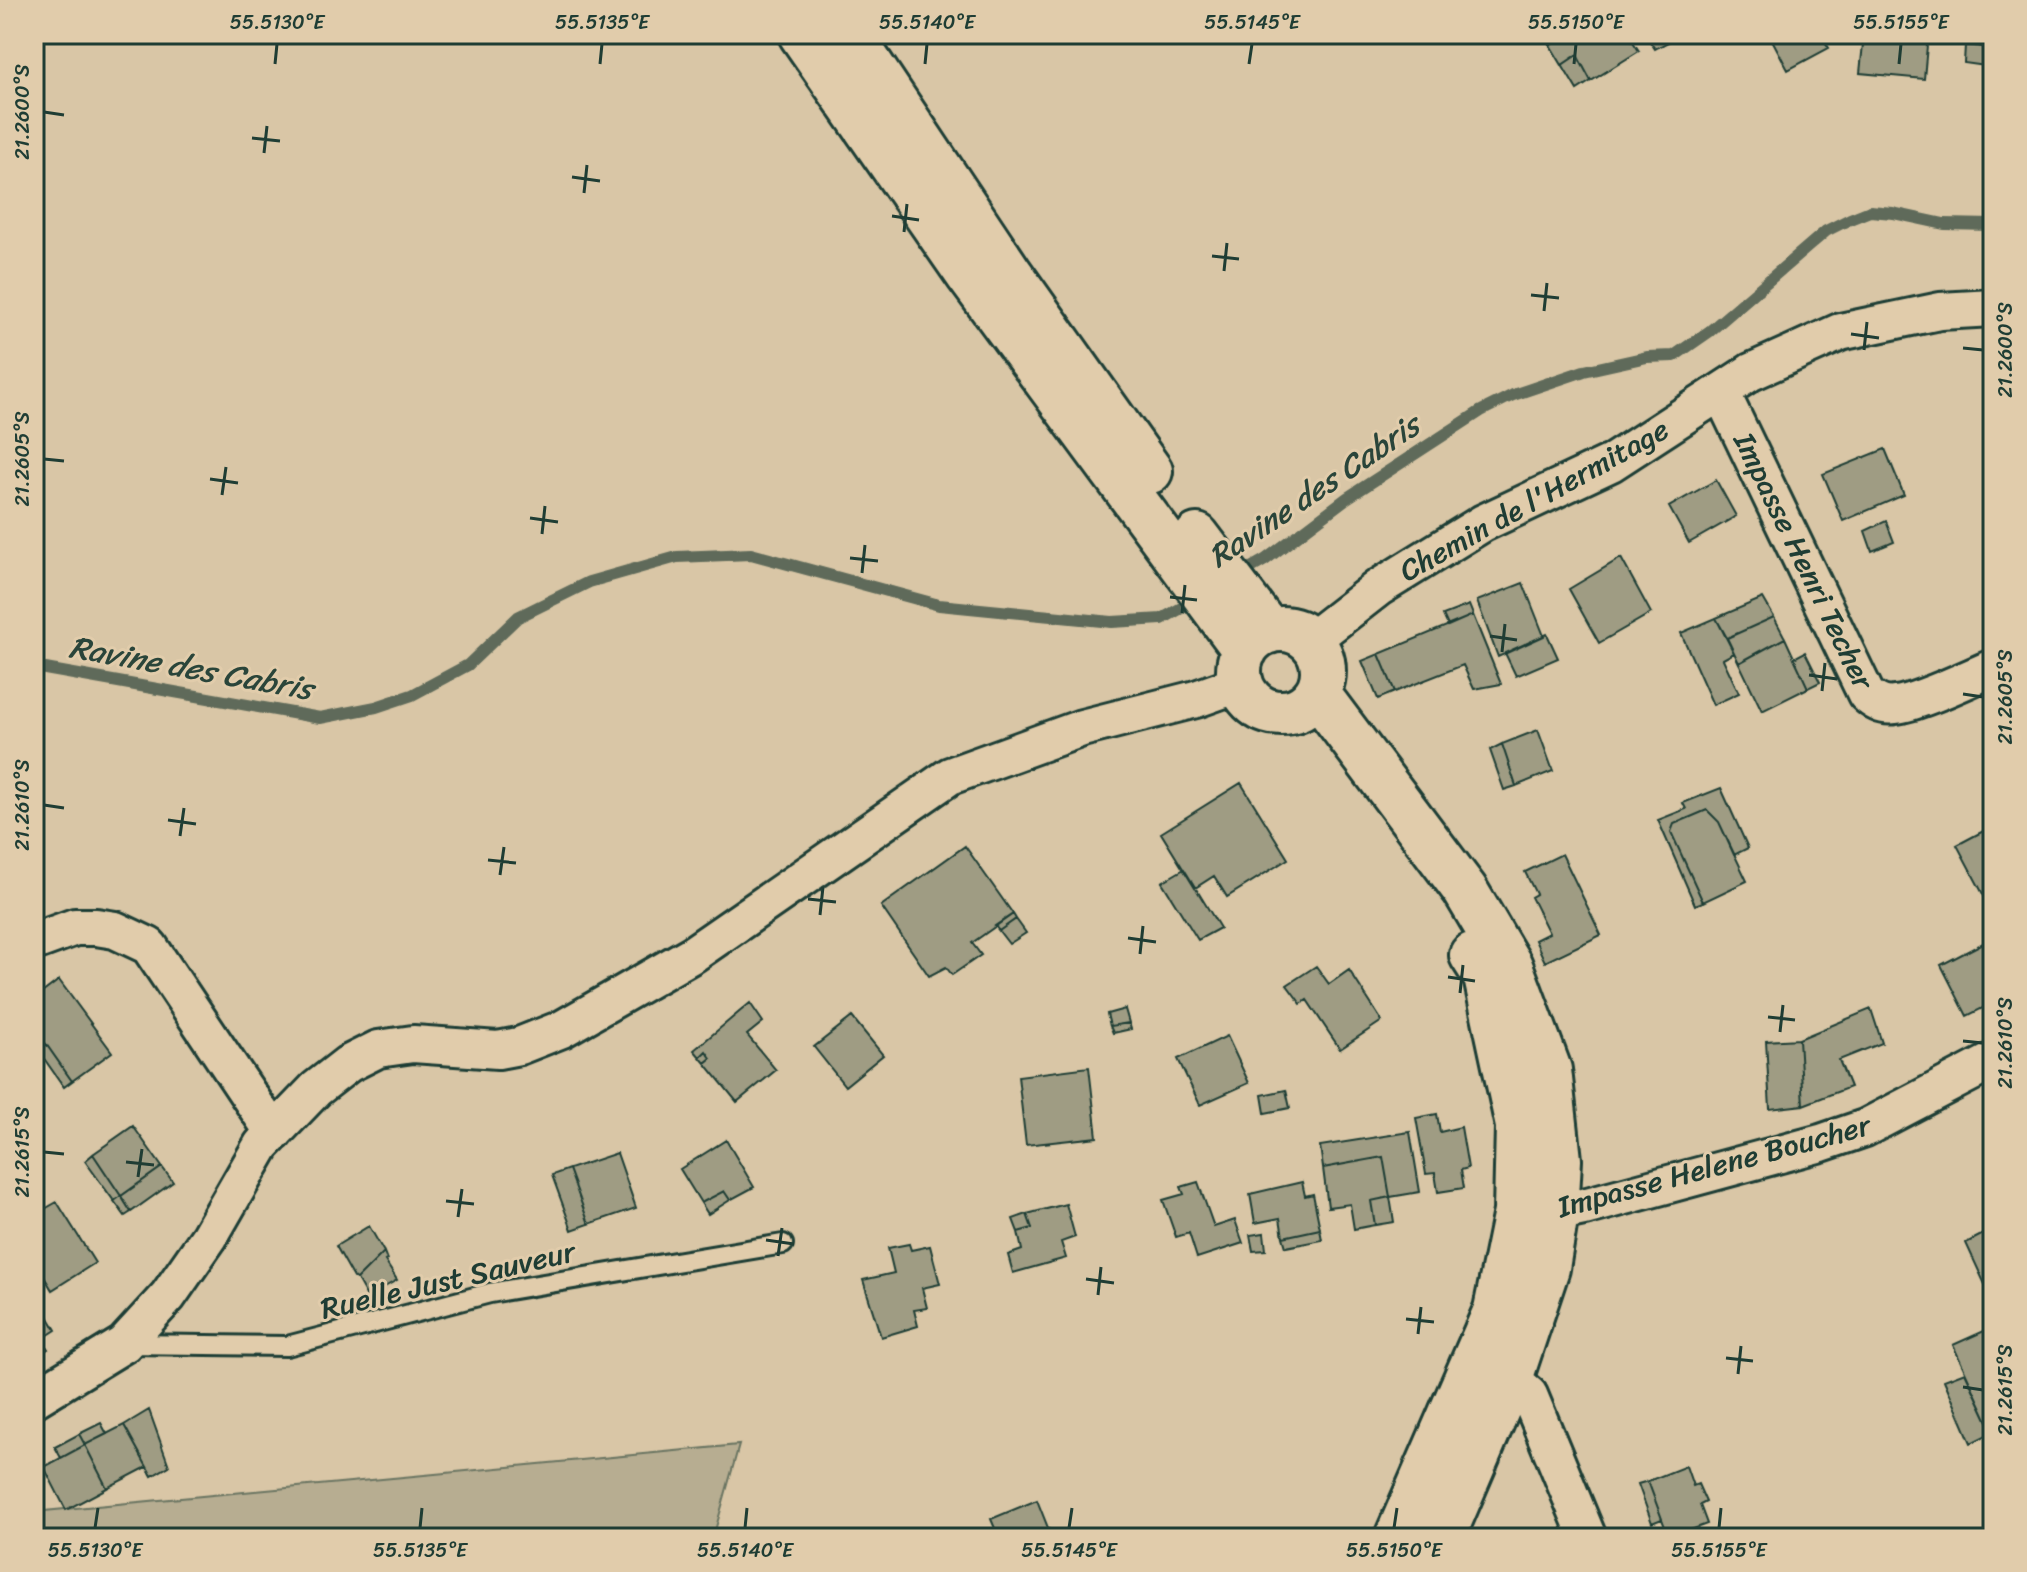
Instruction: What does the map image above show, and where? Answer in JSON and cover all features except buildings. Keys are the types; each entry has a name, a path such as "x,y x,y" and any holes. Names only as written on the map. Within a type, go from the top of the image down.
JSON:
{"main road":[{"path":"850,34 1009,272 1247,641 1256,705 1282,713 1306,702 1322,680 1323,666 1319,653 1310,641 1286,629 1247,641"},
{"path":"802,36 969,276 1163,514"},
{"path":"1306,702 1465,890 1510,966 1549,1070 1559,1160 1536,1212 1547,1268 1492,1372 1397,1538"},
{"path":"1442,1538 1492,1372"}],"street":[{"name":"Chemin de l'Hermitage","path":"1310,641 1378,588 1483,523 1611,463 1751,372 1840,332 1940,311 1993,308"},
{"name":"Impasse Henri Techer","path":"1721,392 1866,694 1884,705 1904,704 1993,668"},
{"path":"34,1399 124,1344 168,1296 209,1237 262,1145 316,1089 348,1064 378,1049 413,1044 498,1050 519,1046 562,1029 693,954 950,776 1082,728 1196,699 1247,641"},
{"path":"34,942 75,927 96,927 123,933 149,946 274,1133"},
{"name":"Impasse Helene Boucher","path":"1536,1212 1821,1143 1865,1128 1993,1061"},
{"path":"1492,1372 1529,1395 1588,1538"}],"lane":[{"name":"Ruelle Just Sauveur","path":"124,1344 287,1346 490,1293 783,1244"}],"shaded area":[{"path":"739,1445 713,1538 34,1538 34,1512"}],"waterway":[{"name":"Ravine des Cabris","path":"1235,577 1265,560 1347,498 1481,411 1513,395 1584,371 1647,357 1674,356 1710,331 1826,231 1850,219 1870,211 1944,224 1993,225"},
{"name":"Ravine des Cabris","path":"34,667 320,718 376,707 412,695 468,665 518,617 589,582 677,557 751,554 939,605 1112,622 1162,619 1199,598"}]}
